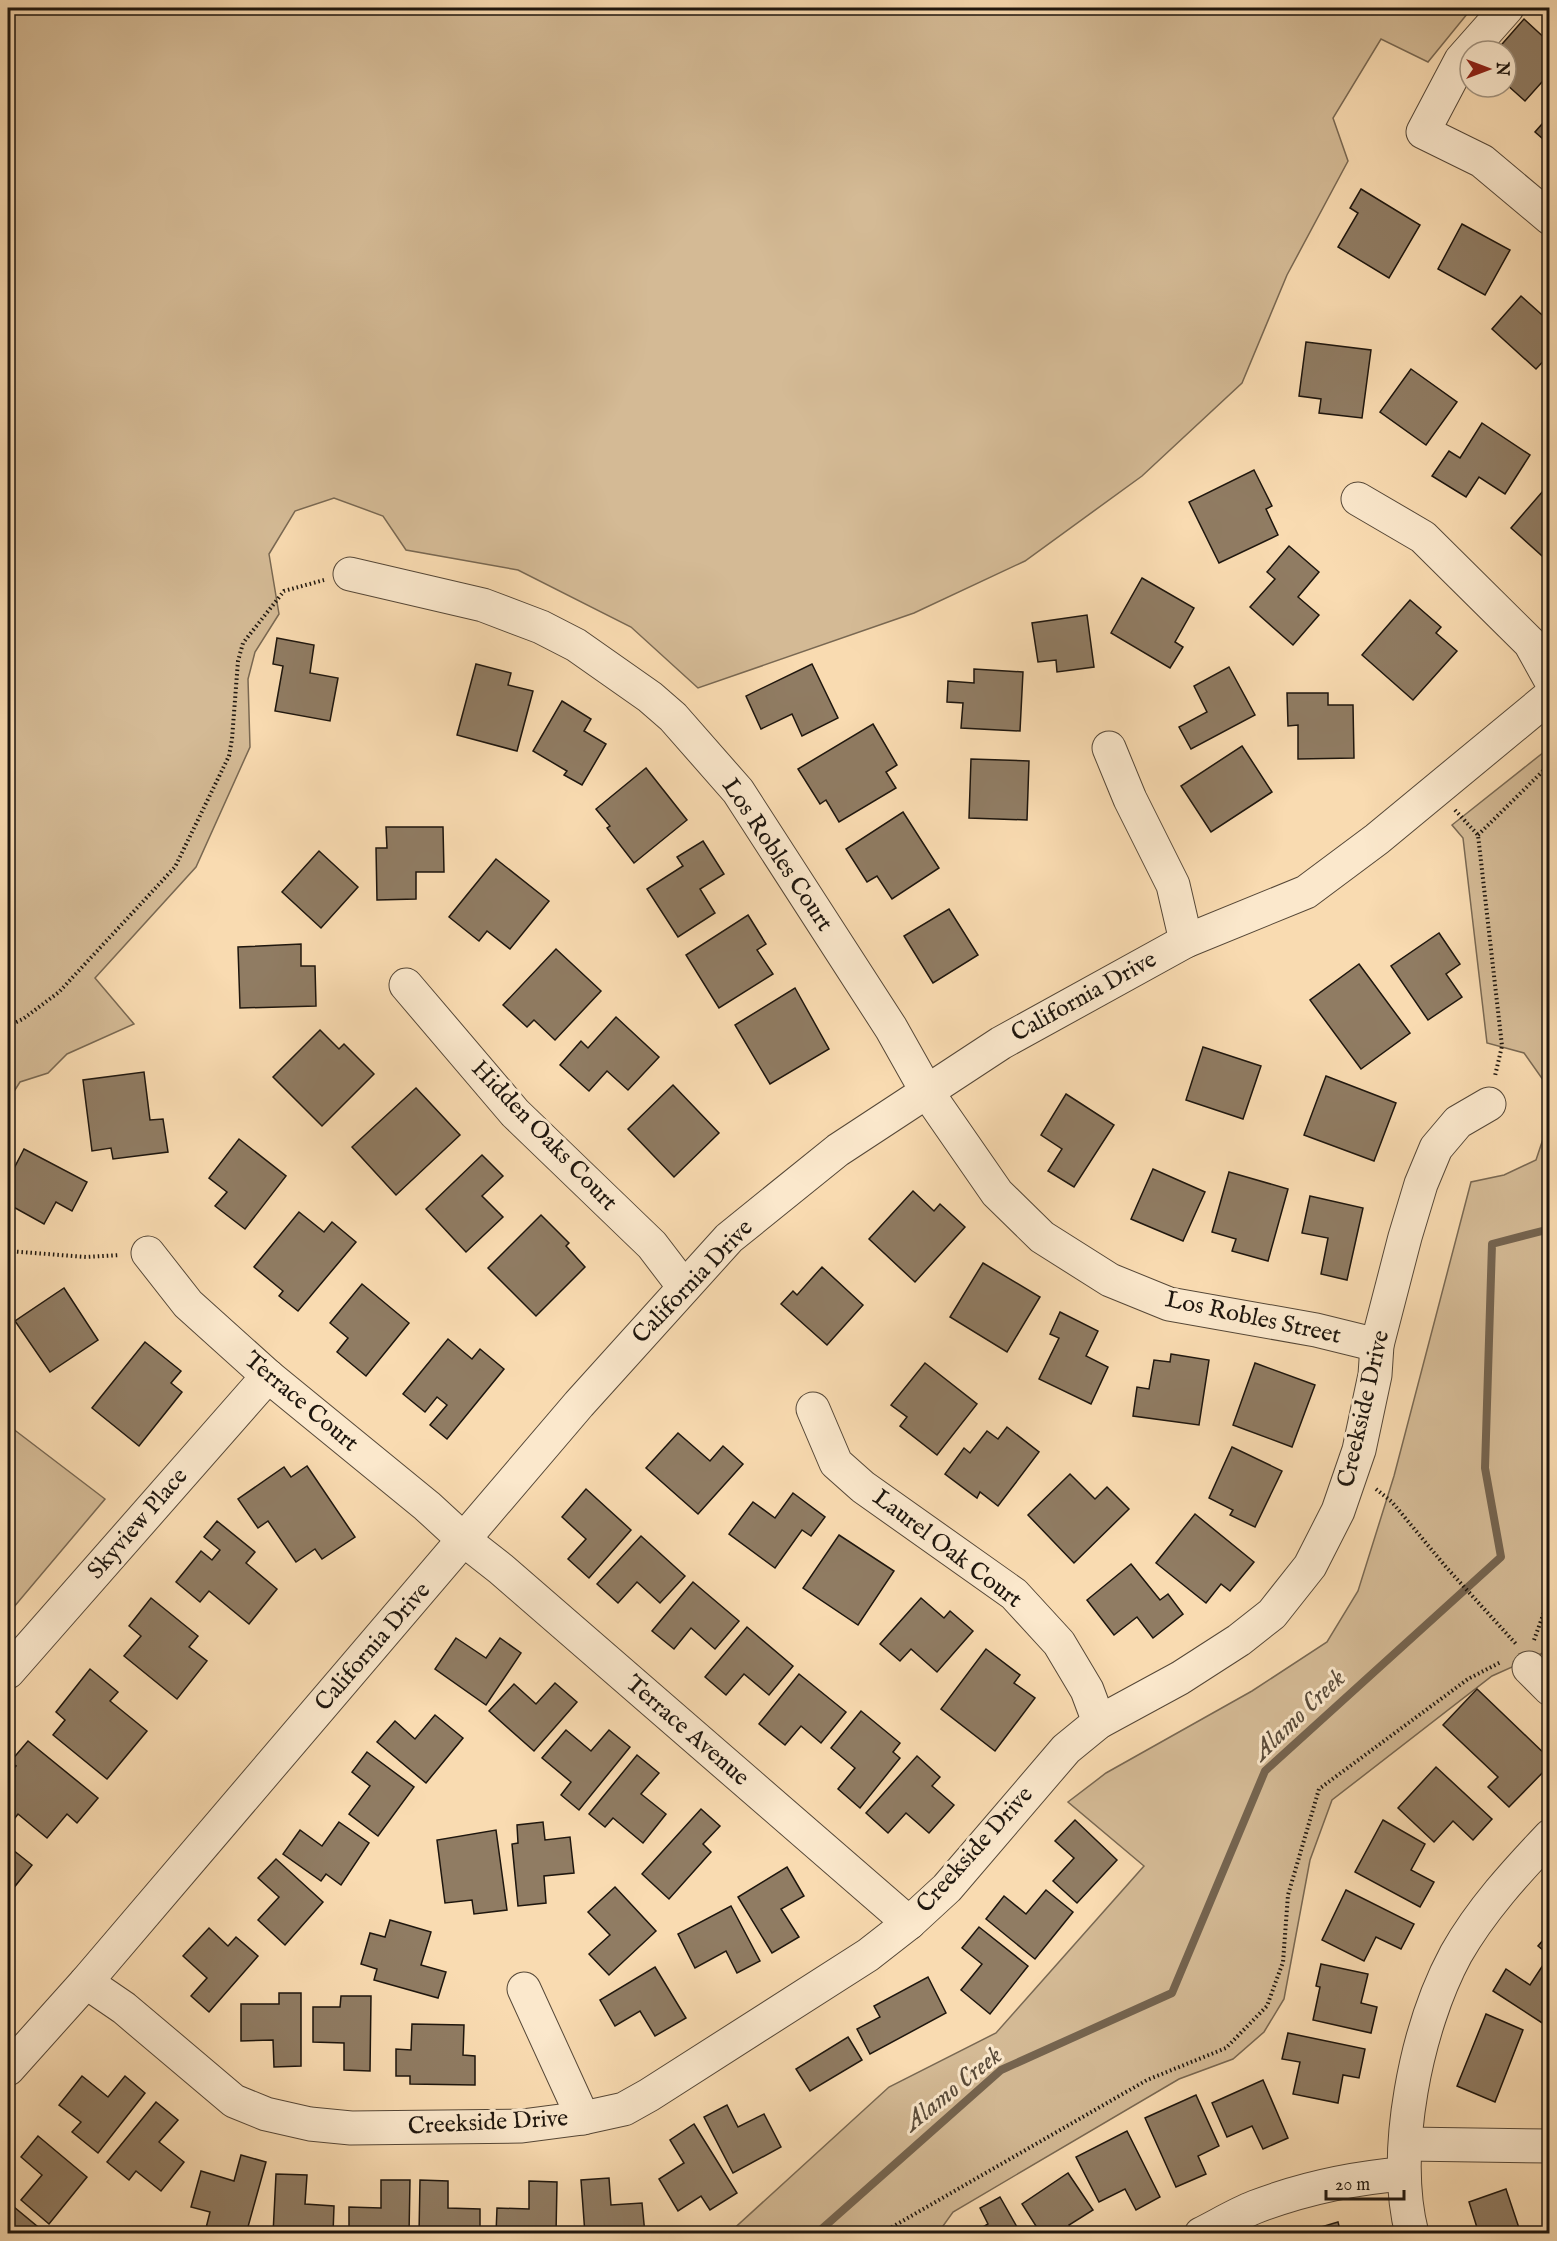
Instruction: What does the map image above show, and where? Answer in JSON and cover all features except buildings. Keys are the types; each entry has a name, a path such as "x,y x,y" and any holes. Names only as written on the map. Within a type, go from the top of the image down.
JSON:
{"street":[{"path":"1507,8 1461,60 1423,132 1482,161 1550,218"},
{"path":"1358,499 1423,537 1530,643 1550,679"},
{"name":"Los Robles Court","path":"350,573 483,605 541,627 576,645 650,697 673,717 738,791 891,1028 927,1092"},
{"name":"California Drive","path":"8,2069 86,1982 579,1404 729,1238 838,1150 1000,1043 1186,941 1306,892 1377,839 1550,696"},
{"path":"1109,748 1130,799 1173,885 1186,941"},
{"name":"Hidden Oaks Court","path":"406,985 515,1113 652,1245 684,1287"},
{"name":"Los Robles Street","path":"927,1092 997,1193 1042,1237 1110,1280 1169,1304 1316,1330 1377,1345"},
{"name":"Creekside Drive","path":"86,1982 123,2008 234,2101 266,2114 310,2124 351,2128 522,2126 583,2118 624,2109 649,2095 868,1956 947,1888 1066,1749 1099,1722 1200,1665 1239,1640 1272,1614 1310,1566 1338,1511 1353,1470 1375,1375 1377,1345 1408,1227 1421,1184 1436,1148 1458,1122 1489,1104"},
{"name":"Terrace Court","path":"148,1253 188,1304 268,1376 427,1506 464,1540"},
{"name":"Skyview Place","path":"8,1672 268,1376"},
{"name":"Laurel Oak Court","path":"813,1409 836,1463 864,1487 1014,1594 1052,1635 1087,1690 1099,1722"},
{"name":"Terrace Avenue","path":"464,1540 501,1569 909,1923"},
{"path":"1412,2234 1405,2159 1413,2081 1434,2004 1456,1955 1480,1916 1550,1836"},
{"path":"524,1989 583,2118"},
{"path":"1201,2234 1255,2207 1326,2186 1373,2177 1405,2159 1550,2146"}],"path":[{"path":"8,1026 23,1019 59,992 175,867 229,756 238,661 243,643 269,608 284,591 350,573"},
{"path":"1478,835 1550,764"},
{"path":"1437,789 1478,835 1502,1046 1489,1104"},
{"path":"8,1251 86,1257 148,1253"},
{"path":"1353,1470 1392,1502 1527,1661"},
{"path":"1527,1661 1550,1596"},
{"path":"880,2234 1147,2080 1226,2048 1267,2006 1283,1962 1288,1895 1319,1789 1468,1679 1527,1661"}],"shaded area":[{"path":"8,8 1472,8 1428,62 1381,39 1333,118 1348,161 1287,275 1242,383 1142,476 1025,561 914,613 698,688 631,627 518,570 406,550 383,516 334,498 295,511 269,554 279,614 255,652 248,679 250,747 196,867 95,978 134,1024 67,1054 48,1073 20,1082 8,1101"},
{"path":"1549,748 1549,1104 1546,1084 1524,1053 1487,1043 1463,838 1452,825"},
{"path":"1549,1121 1549,1646 1541,1654 1492,1676 1332,1800 1310,1860 1284,1999 1264,2032 1233,2059 1179,2079 953,2212 938,2233 728,2234 889,2087 996,2033 1144,1866 1068,1802 1106,1773 1252,1691 1327,1642 1358,1591 1394,1476 1471,1182 1504,1175 1536,1160"},
{"path":"8,1425 105,1499 8,1614"}],"waterway":[{"name":"Alamo Creek","path":"816,2234 1001,2070 1172,1993 1265,1771 1501,1557 1485,1468 1492,1244 1550,1229"}]}
